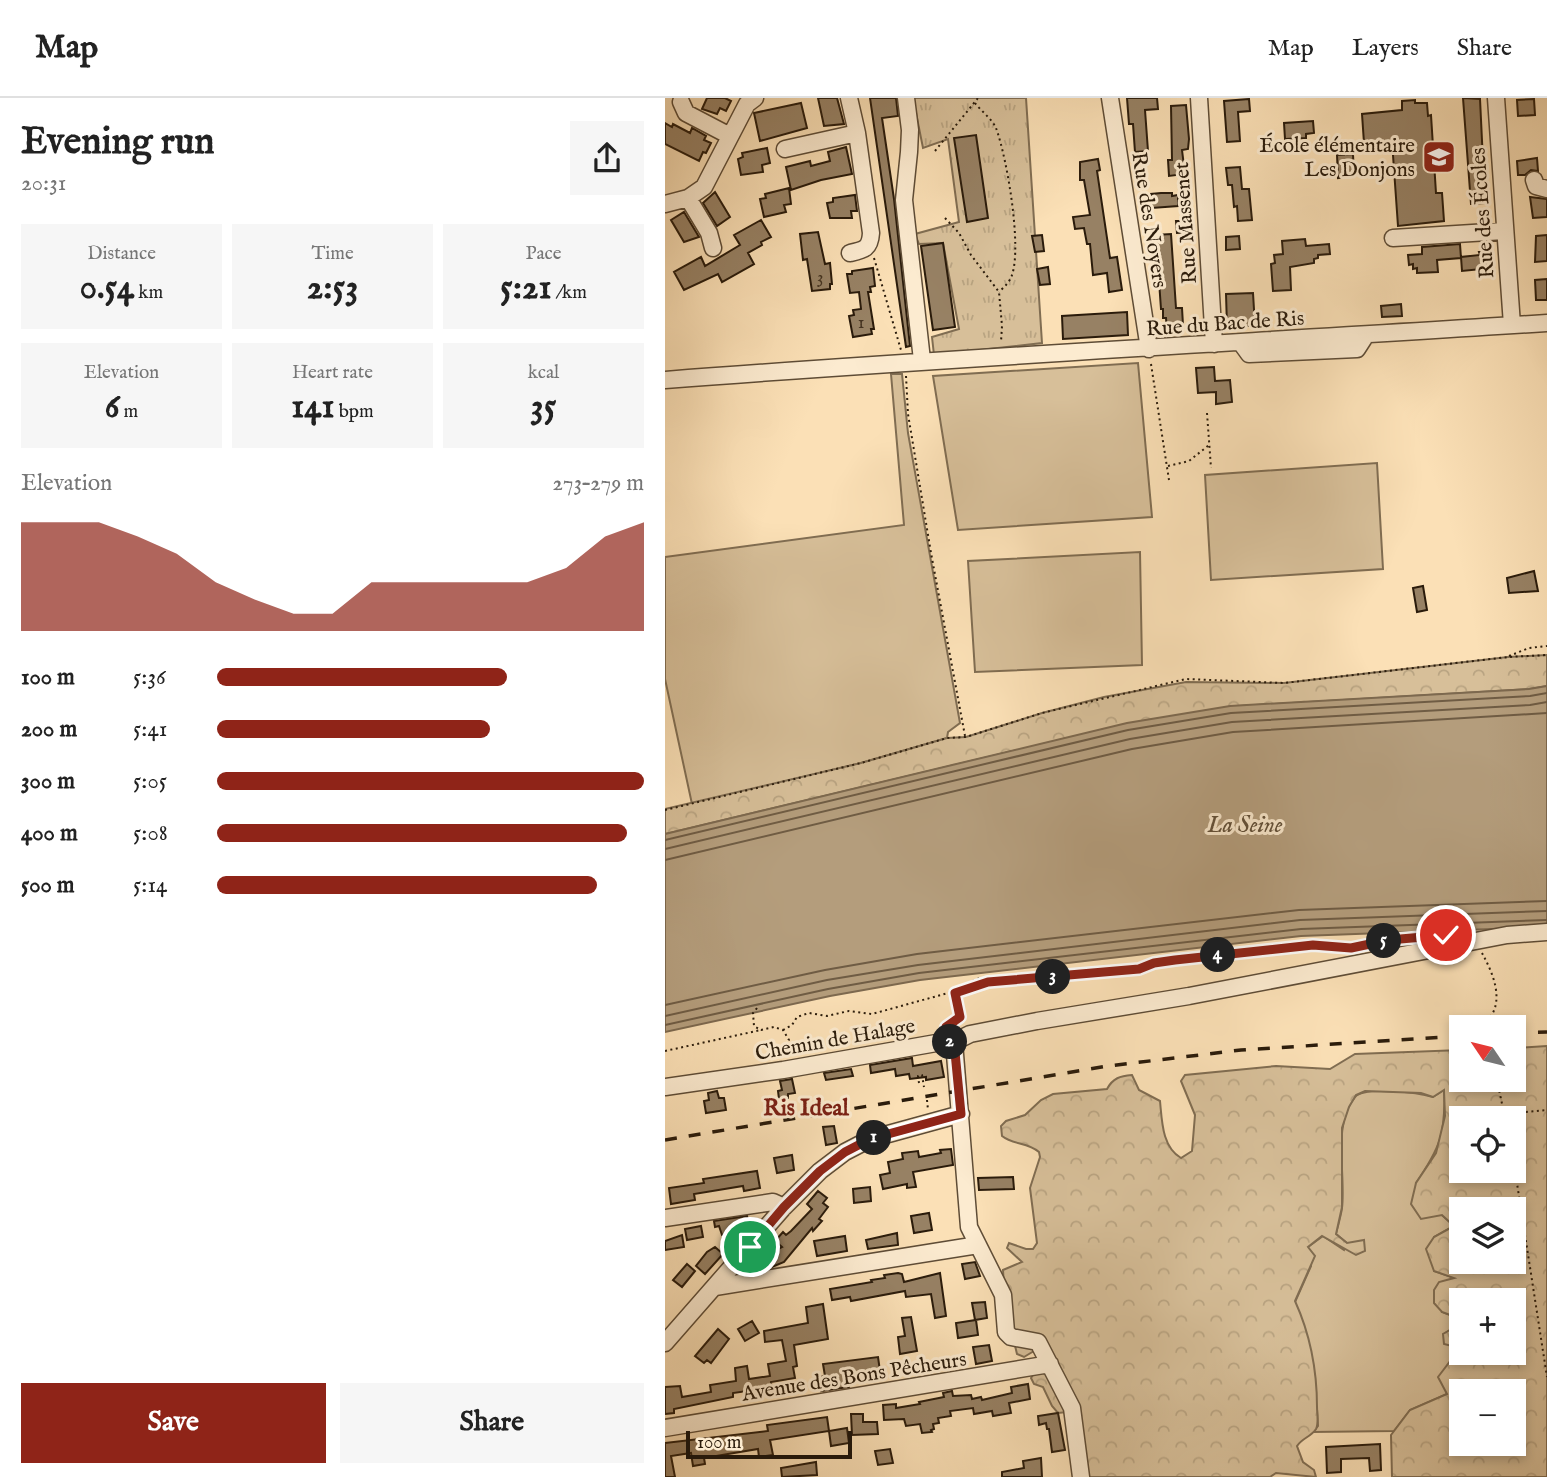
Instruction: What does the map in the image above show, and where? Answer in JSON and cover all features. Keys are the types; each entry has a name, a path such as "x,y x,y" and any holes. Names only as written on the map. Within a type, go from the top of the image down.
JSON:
{"street":[{"path":"665,204 688,198 704,187 747,104 755,98"},
{"path":"849,98 857,133 871,233 870,244 866,249 850,253"},
{"path":"906,98 910,130 904,200 922,360"},
{"name":"Rue des Noyers","path":"1110,98 1149,349"},
{"name":"Rue Massenet","path":"1199,98 1214,344"},
{"name":"Rue des Écoles","path":"1496,98 1512,325"},
{"path":"681,102 686,113 730,136"},
{"path":"785,149 857,133"},
{"path":"688,198 709,233 713,248"},
{"path":"1393,238 1504,231"},
{"name":"Rue du Bac de Ris","path":"665,380 905,361 1149,349 1547,323"},
{"name":"Chemin de Halage","path":"665,1087 948,1042 970,1034 1022,1024 1507,935 1547,932"},
{"path":"948,1042 958,1077 969,1227 1003,1295 1006,1332 1011,1337 1038,1342 1072,1408 1081,1477"},
{"path":"665,1343 784,1207 820,1171 845,1152 870,1139 961,1114"},
{"path":"665,1218 773,1202 784,1207"},
{"path":"715,1287 978,1245"},
{"name":"Avenue des Bons Pêcheurs","path":"665,1428 1050,1364"}],"path":[{"path":"935,151 978,98"},
{"path":"975,103 995,126 1005,164 1017,237 1011,278 999,292"},
{"path":"945,218 959,233 971,255 999,292 1002,326 999,357"},
{"path":"870,244 905,361 908,414 930,553 966,737"},
{"path":"1149,349 1169,480"},
{"path":"1207,413 1212,468"},
{"path":"1167,466 1189,461 1209,444"},
{"path":"1508,657 1529,648 1547,646"},
{"path":"665,810 861,763 947,738 966,737 1042,713 1186,678 1284,682 1547,655"},
{"path":"783,1030 792,1025 797,1017 809,1013 827,1016 849,1012 872,1014 988,982 1139,969 1154,963 1175,960 1313,945 1351,948 1427,936"},
{"path":"1476,942 1492,973 1496,1007 1490,1015"},
{"path":"948,1042 946,1027 960,1017 954,989 982,976"},
{"path":"757,1008 753,1013 754,1026 761,1030"},
{"path":"665,1051 774,1027 783,1030 789,1040 783,1070"},
{"path":"919,1083 918,1076 922,1075 924,1087"},
{"path":"927,1100 929,1111"},
{"path":"1526,1112 1547,1110"},
{"path":"1517,1183 1547,1377"}],"green space":[{"path":"913,98 1026,98 1042,343 934,355 932,337 959,329 943,243 919,244 915,234 959,222 948,139 923,148"},
{"path":"1138,363 1152,517 958,530 933,376"},
{"path":"891,374 902,374 908,433 960,723 948,732 947,738 861,763 692,804 665,679 665,557 904,525"},
{"path":"1377,463 1383,569 1211,580 1205,475"},
{"path":"1140,552 1142,665 975,672 968,561"},
{"path":"1547,655 1547,686 1239,706 1013,751 665,834 665,809 861,763 947,738 966,737 1104,697 1186,682 1284,683 1508,657"},
{"path":"1547,1046 1547,1477 1392,1477 1391,1435 1410,1410 1447,1394 1438,1377 1449,1362 1449,1365 1526,1365 1526,1288 1449,1288 1449,1315 1442,1312 1434,1303 1434,1290 1439,1282 1454,1278 1434,1271 1426,1249 1434,1237 1449,1229 1449,1274 1526,1274 1526,1197 1449,1197 1449,1221 1442,1215 1421,1219 1411,1204 1416,1183 1436,1153 1445,1116 1444,1090 1433,1097 1421,1093 1365,1091 1356,1095 1342,1128 1342,1207 1336,1234 1347,1243 1364,1240 1365,1251 1356,1255 1322,1236 1308,1247 1315,1256 1295,1301 1312,1353 1318,1418 1316,1429 1297,1446 1303,1462 1314,1470 1316,1477 1276,1473 1270,1477 1089,1477 1077,1411 1058,1413 1043,1387 1034,1384 1031,1378 1046,1355 1034,1351 1024,1357 1017,1354 1005,1304 1003,1270 1022,1262 1007,1248 1009,1243 1033,1249 1037,1243 1030,1188 1040,1157 1035,1149 1002,1136 1001,1126 1006,1121 1025,1115 1041,1100 1053,1094 1107,1089 1117,1078 1132,1075 1139,1090 1160,1101 1167,1140 1181,1158 1192,1151 1195,1115 1181,1081 1185,1075 1276,1066 1330,1069 1355,1054 1449,1050 1449,1092 1526,1092 1526,1047"},
{"path":"1444,1090 1444,1118 1440,1140 1416,1183 1449,1221 1449,1229 1434,1237 1434,1271 1455,1278 1442,1312 1449,1315 1449,1331 1444,1334 1449,1338 1449,1365 1455,1365 1449,1379 1447,1394 1410,1410 1394,1431 1313,1432 1318,1426 1317,1409 1295,1302 1311,1266 1308,1247 1323,1236 1344,1250 1347,1243 1336,1234 1342,1211 1341,1150 1348,1108 1355,1097 1369,1092 1405,1092 1433,1097"},
{"path":"1449,1330 1449,1345 1444,1344 1443,1334"}],"water":[{"name":"La Seine","path":"1547,686 1547,927 1301,936 920,980 830,996 665,1032 665,834 1127,723 1230,706"}],"building":[{"path":"707,98 725,98 731,101 726,111 720,108 717,114 702,109"},
{"path":"818,98 837,98 844,124 824,126"},
{"path":"870,98 896,98 898,116 882,118 910,346 906,347"},
{"path":"1127,98 1157,98 1158,109 1145,110 1148,151 1135,152 1133,124 1129,124"},
{"path":"1463,98 1480,99 1485,203 1471,204"},
{"path":"1249,99 1250,111 1238,112 1240,141 1227,142 1224,101"},
{"path":"1534,99 1535,115 1518,116 1517,100"},
{"path":"1415,100 1415,103 1427,103 1428,116 1431,115 1436,193 1442,193 1444,221 1398,226 1392,141 1364,143 1362,114 1402,110 1402,101"},
{"path":"801,103 807,128 760,141 754,113"},
{"path":"1186,105 1189,139 1188,149 1182,150 1185,174 1169,176 1168,160 1172,160 1171,106"},
{"path":"1313,121 1314,133 1306,134 1306,138 1285,139 1284,123"},
{"path":"665,123 690,133 692,128 706,136 704,140 711,143 699,161 665,144"},
{"path":"976,135 988,218 967,222 954,138"},
{"path":"846,147 852,174 791,190 786,167 810,161 811,166 830,161 828,152"},
{"path":"767,148 770,163 762,165 763,172 741,175 738,159 743,157 742,153"},
{"path":"1353,154 1354,176 1338,178 1337,155"},
{"path":"1537,158 1538,171 1531,170 1525,175 1518,175 1517,161"},
{"path":"1098,159 1100,170 1097,171 1110,258 1117,257 1122,290 1109,292 1107,273 1093,275 1090,244 1087,244 1084,228 1075,229 1073,217 1090,215 1084,180 1080,180 1080,162"},
{"path":"1240,167 1242,189 1249,189 1252,220 1238,221 1232,185 1228,185 1226,168"},
{"path":"789,188 791,204 784,205 786,212 764,217 760,199 766,198 765,194"},
{"path":"715,192 730,217 717,226 703,203"},
{"path":"1172,193 1172,196 1178,195 1178,206 1152,208 1151,194"},
{"path":"855,195 857,211 851,211 852,218 830,218 827,203 833,202 833,198"},
{"path":"1530,197 1547,199 1547,217 1533,218"},
{"path":"684,212 699,237 684,242 671,220"},
{"path":"761,220 771,237 748,253 754,264 722,282 718,274 684,290 674,272 701,257 705,266 740,245 734,235"},
{"path":"1176,221 1190,221 1191,232 1177,233"},
{"path":"818,232 825,264 830,263 832,284 830,289 812,291 807,259 803,260 800,234"},
{"path":"1171,234 1176,308 1182,308 1183,325 1175,325 1176,332 1167,332 1166,318 1163,318 1161,309 1159,281 1154,281 1153,268 1157,267 1155,235"},
{"path":"1042,235 1044,251 1035,252 1032,236"},
{"path":"1547,235 1547,261 1535,262 1536,236"},
{"path":"1239,236 1240,249 1226,250 1226,237"},
{"path":"1305,239 1306,246 1329,244 1330,254 1318,255 1314,263 1290,267 1291,290 1273,291 1271,264 1275,263 1274,255 1283,254 1282,241"},
{"path":"943,243 955,327 933,330 921,246"},
{"path":"1460,244 1461,258 1437,260 1438,272 1417,273 1413,264 1409,265 1408,255 1422,254 1422,247"},
{"path":"1479,252 1491,252 1491,268 1462,271 1461,257 1480,255"},
{"path":"1048,267 1050,284 1040,285 1037,269"},
{"path":"873,268 875,286 870,287 871,292 868,292 874,329 871,329 872,334 853,337 849,316 854,315 853,310 861,309 859,292 850,293 847,274"},
{"path":"1547,279 1547,300 1536,300 1535,280"},
{"path":"1253,293 1255,326 1227,326 1226,294"},
{"path":"1401,304 1402,316 1382,317 1381,306"},
{"path":"1127,312 1128,335 1063,339 1062,316"},
{"path":"1214,367 1215,381 1230,380 1232,402 1216,404 1216,392 1198,393 1196,368"},
{"path":"1534,571 1538,591 1509,593 1507,578"},
{"path":"1423,586 1427,610 1417,612 1413,588"},
{"path":"912,1058 913,1066 941,1061 944,1077 910,1079 909,1074 896,1076 895,1069 871,1073 870,1065"},
{"path":"851,1069 853,1076 826,1080 824,1073"},
{"path":"792,1079 795,1093 788,1094 788,1098 779,1099 778,1091 782,1090 780,1081"},
{"path":"717,1091 719,1098 724,1098 726,1110 706,1113 704,1101 709,1100 708,1093"},
{"path":"834,1126 837,1143 826,1145 823,1127"},
{"path":"951,1149 953,1165 913,1172 916,1187 907,1188 907,1184 883,1189 880,1175 890,1173 888,1162 903,1159 902,1153 918,1151 919,1157"},
{"path":"792,1155 794,1170 777,1173 774,1158"},
{"path":"757,1171 760,1188 744,1191 743,1186 694,1194 695,1200 671,1204 669,1188 704,1183 703,1179"},
{"path":"1013,1177 1014,1189 979,1190 978,1178"},
{"path":"870,1187 871,1201 854,1203 853,1189"},
{"path":"818,1191 827,1198 823,1203 828,1207 819,1219 822,1221 813,1231 812,1228 784,1262 772,1267 766,1255 782,1247 775,1241 783,1232 786,1235 791,1231 812,1209 807,1204"},
{"path":"929,1213 932,1230 914,1233 911,1216"},
{"path":"747,1216 749,1225 743,1226 744,1232 722,1235 719,1226 715,1227 714,1221"},
{"path":"701,1226 703,1237 687,1240 685,1229"},
{"path":"897,1233 898,1245 868,1249 866,1240"},
{"path":"682,1235 684,1247 665,1250 665,1241"},
{"path":"845,1236 847,1251 817,1256 814,1241"},
{"path":"715,1247 723,1254 705,1274 696,1266 707,1252"},
{"path":"975,1262 980,1276 965,1279 962,1264"},
{"path":"687,1264 695,1271 682,1287 673,1280"},
{"path":"940,1273 946,1316 935,1318 931,1294 906,1297 905,1291 851,1301 850,1297 832,1300 830,1289 872,1282 871,1280 885,1278 884,1275 902,1274 904,1282"},
{"path":"985,1302 987,1318 975,1320 972,1303"},
{"path":"823,1304 828,1339 794,1345 797,1366 793,1367 795,1378 771,1382 772,1392 754,1393 754,1390 733,1393 733,1397 674,1409 674,1413 665,1414 665,1387 680,1386 682,1397 711,1392 710,1385 736,1381 735,1368 747,1366 749,1379 770,1376 768,1364 786,1361 782,1340 765,1342 764,1331 808,1323 806,1307"},
{"path":"911,1317 917,1351 900,1354 898,1337 905,1336 902,1318"},
{"path":"976,1320 978,1335 958,1338 956,1323"},
{"path":"752,1321 759,1333 745,1341 738,1329"},
{"path":"718,1329 729,1339 711,1363 707,1360 704,1363 695,1356"},
{"path":"989,1345 992,1361 976,1364 973,1347"},
{"path":"878,1357 880,1371 847,1378 849,1387 821,1391 819,1377 825,1376 823,1364"},
{"path":"1028,1384 1030,1399 1009,1403 1011,1413 993,1416 992,1411 974,1414 973,1408 950,1411 951,1416 938,1418 939,1423 933,1424 932,1432 922,1433 920,1424 906,1426 904,1419 884,1420 883,1405 896,1404 896,1408 920,1404 919,1402 944,1397 943,1393 952,1391 953,1396 971,1395 972,1399 981,1397 982,1400 1012,1393 1011,1387"},
{"path":"1058,1413 1065,1450 1052,1452 1049,1429 1046,1423 1039,1425 1038,1416"},
{"path":"851,1414 863,1414 863,1422 877,1422 878,1434 852,1435"},
{"path":"827,1417 829,1431 770,1440 773,1455 759,1457 758,1449 704,1458 705,1464 693,1466 691,1453 671,1456 675,1477 665,1477 665,1443 768,1431 767,1425"},
{"path":"847,1428 849,1443 831,1446 829,1431"},
{"path":"1380,1444 1381,1470 1370,1471 1369,1458 1341,1459 1341,1472 1327,1473 1326,1447"},
{"path":"890,1449 893,1463 878,1465 875,1451"},
{"path":"1041,1458 1042,1477 1002,1477 1002,1472 1024,1468 1023,1461"},
{"path":"816,1462 817,1475 782,1477 781,1468"}],"railway":[{"path":"1526,1033 1547,1032"},
{"path":"665,1140 1108,1066 1241,1050 1449,1037"}],"place":[{"name":"École élémentaire Les Donjons","path":"1439,157"}],"district":[{"name":"Ris Ideal","path":"806,1107"}],"route":[{"path":"750,1247 784,1207 820,1171 845,1152 870,1139 961,1114 954,1042 942,1042 943,1030 960,1017 955,993 988,982 1139,969 1154,963 1175,960 1313,945 1351,948 1389,940 1446,935"}]}
